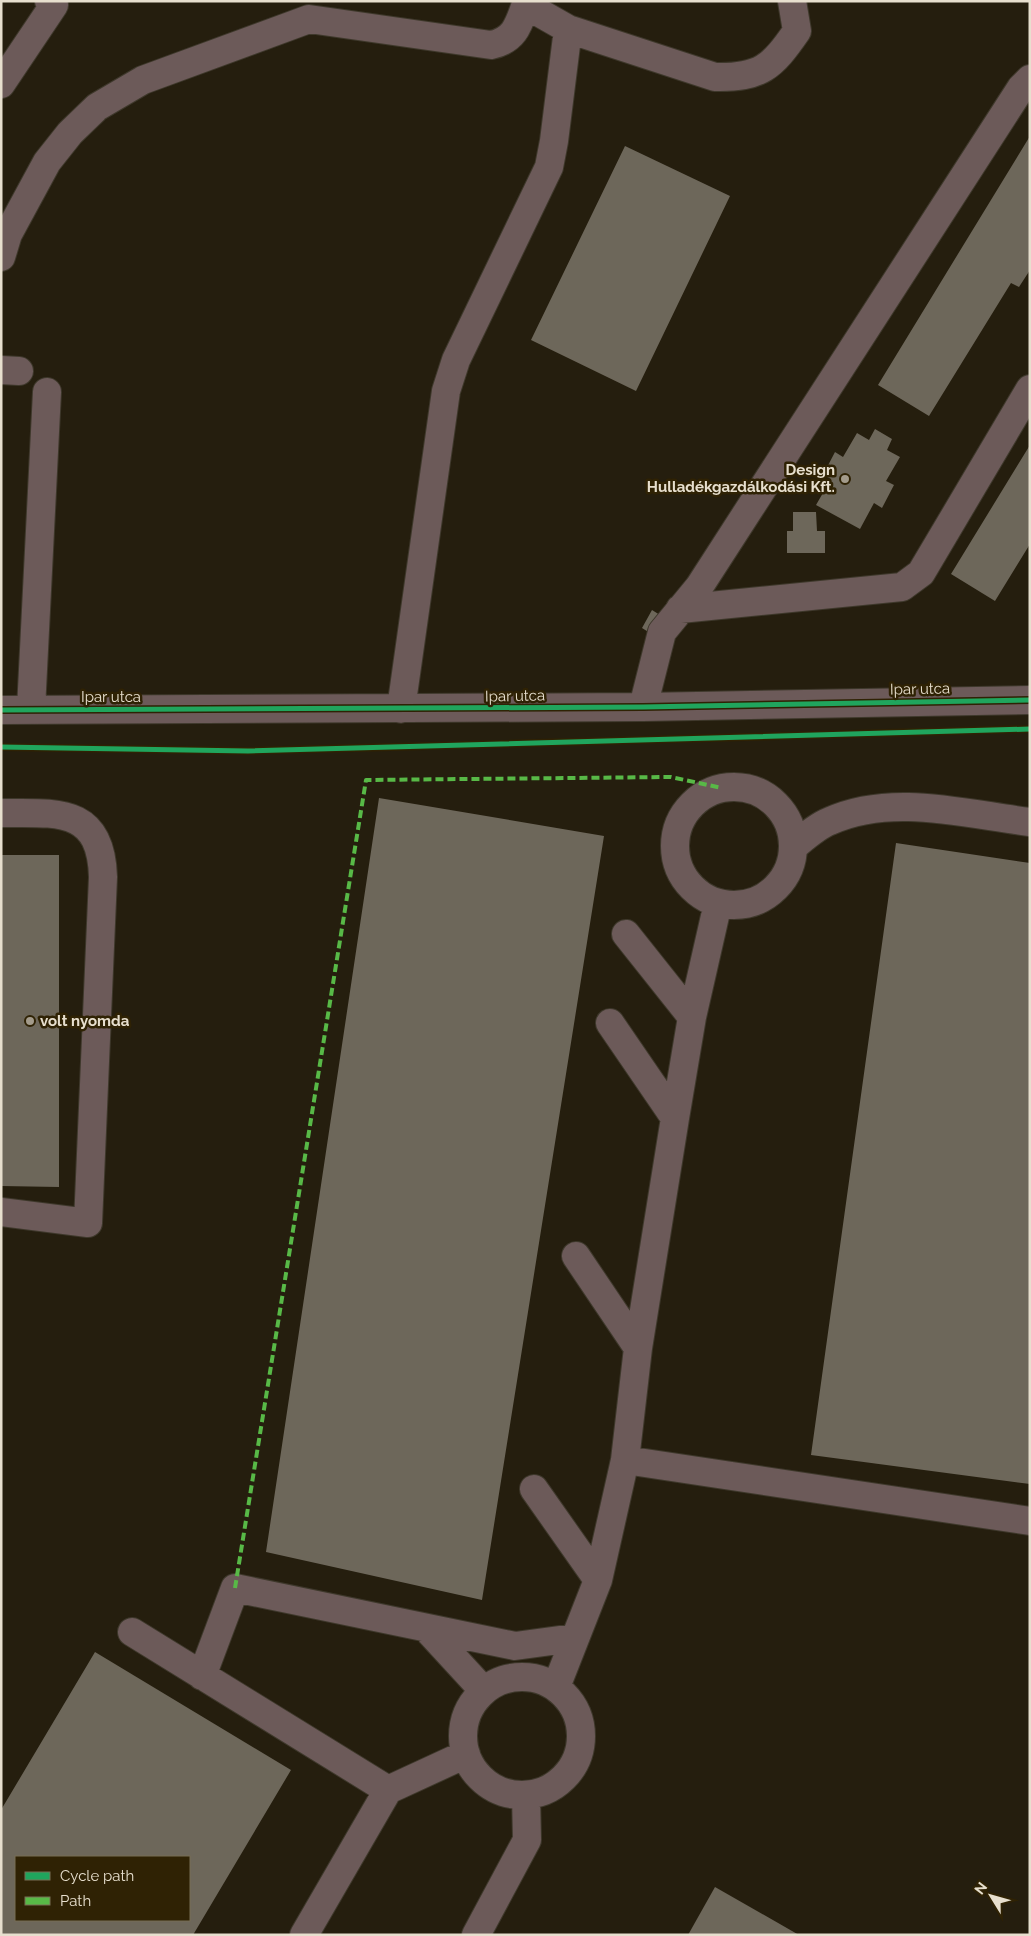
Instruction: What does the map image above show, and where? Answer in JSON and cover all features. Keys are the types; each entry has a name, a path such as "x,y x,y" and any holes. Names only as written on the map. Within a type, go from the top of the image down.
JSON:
{"street":[{"path":"1,84 54,5 48,1"},
{"path":"1,257 8,234 47,162 64,140 97,107 143,80 309,19 491,45 505,42 517,28 527,3 568,29 715,77 734,78 759,72 780,55 797,32 792,1"},
{"path":"401,709 446,391 456,360 549,167 568,29"},
{"path":"643,707 662,632 699,587 1021,88 1030,79"},
{"path":"680,609 902,587 921,572 1030,389"},
{"path":"31,709 47,392"},
{"name":"Ipar utca","path":"1,710 643,707 1030,700"},
{"path":"731,786 759,792 775,804 786,819 793,847 790,866 785,875 766,896 747,904 718,903 692,888 677,863 674,844 678,825 695,800 712,790 731,786"},
{"path":"793,847 829,821 865,808 896,805 1030,822"},
{"path":"1,813 47,813 84,824 97,839 102,855 103,877 88,1222 1,1212"},
{"path":"556,1687 598,1580 625,1460 638,1348 675,1118 692,1017 718,903"},
{"path":"626,934 692,1017"},
{"path":"610,1023 675,1118"},
{"path":"576,1256 638,1348"},
{"path":"625,1460 1030,1521"},
{"path":"534,1489 598,1580"},
{"path":"202,1676 236,1588 516,1646 574,1638"},
{"path":"427,1629 484,1691"},
{"path":"132,1632 388,1790"},
{"path":"520,1677 539,1679 556,1687 575,1709 581,1728 580,1747 574,1765 562,1780 546,1790 526,1795 506,1793 489,1785 475,1771 466,1754 463,1734 467,1715 484,1691 501,1681 520,1677"},
{"path":"304,1935 388,1790 466,1754"},
{"path":"476,1935 527,1840 526,1795"}],"building":[{"path":"1030,136 1030,270 1019,287 1011,283 929,416 878,385"},
{"path":"625,146 730,196 636,391 531,340"},
{"path":"875,429 892,439 887,450 900,457 886,481 894,485 882,508 874,503 860,529 816,505 831,479 823,475 835,452 843,457 857,433 869,440"},
{"path":"1030,445 1030,544 995,601 951,574"},
{"path":"793,512 816,512 817,531 825,531 825,553 787,553 787,531 793,531"},
{"path":"652,610 668,620 658,638 642,628"},
{"path":"379,798 604,836 482,1600 266,1552"},
{"path":"896,843 1030,863 1030,1484 811,1455"},
{"name":"volt nyomda","path":"1,855 59,855 59,1187 1,1186"},
{"path":"95,1652 291,1770 193,1935 1,1935 1,1810"},
{"path":"715,1887 799,1935 688,1935"}],"marked path":[{"path":"235,1588 366,780 671,777 722,788"}],"cycle path":[{"path":"1,710 643,707 1030,700"},
{"path":"1,747 248,751 1030,729"}],"place":[{"name":"Design Hulladékgazdálkodási Kft.","path":"845,479"},
{"name":"volt nyomda","path":"30,1021"}]}
